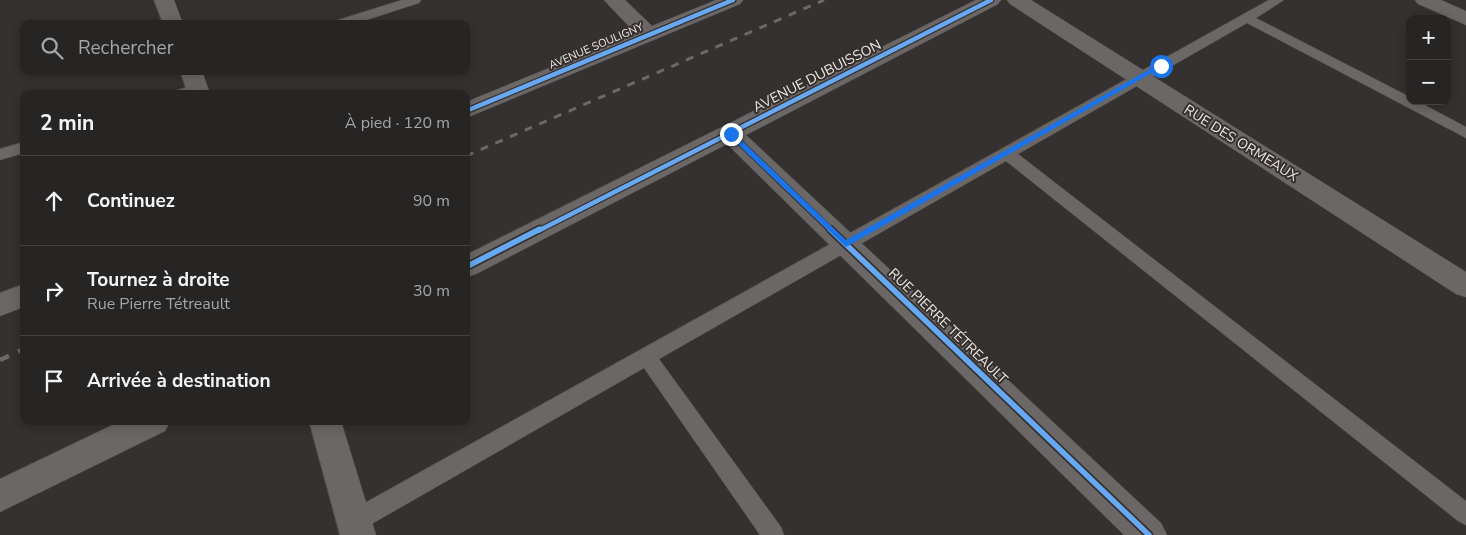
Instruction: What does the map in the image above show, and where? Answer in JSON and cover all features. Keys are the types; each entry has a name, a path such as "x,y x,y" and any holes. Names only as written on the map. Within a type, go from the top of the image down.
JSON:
{"street":[{"path":"164,0 172,20"},
{"path":"614,0 649,35"},
{"name":"AVENUE SOULIGNY","path":"470,109 733,0"},
{"name":"AVENUE DUBUISSON","path":"470,265 731,134 991,0"},
{"name":"RUE DES ORMEAUX","path":"1016,0 1466,286"},
{"path":"1425,0 1466,19"},
{"name":"RUE PIERRE TÉTREAULT","path":"731,134 1149,535"},
{"path":"0,305 20,297"},
{"path":"0,496 146,425"},
{"path":"326,425 356,528"}],"lane":[{"path":"351,20 397,3 415,0"},
{"path":"356,528 646,356 1278,0"},
{"path":"1247,18 1466,134"},
{"path":"0,155 20,148"},
{"path":"1007,153 1466,514"},
{"path":"646,356 773,535"}],"railway":[{"path":"470,154 824,0"},
{"path":"0,360 20,351"}],"cycle path":[{"path":"470,109 733,0"},
{"path":"470,265 991,0"},
{"path":"731,134 1149,535"}],"route":[{"path":"731,134 846,244 1161,66"}]}
